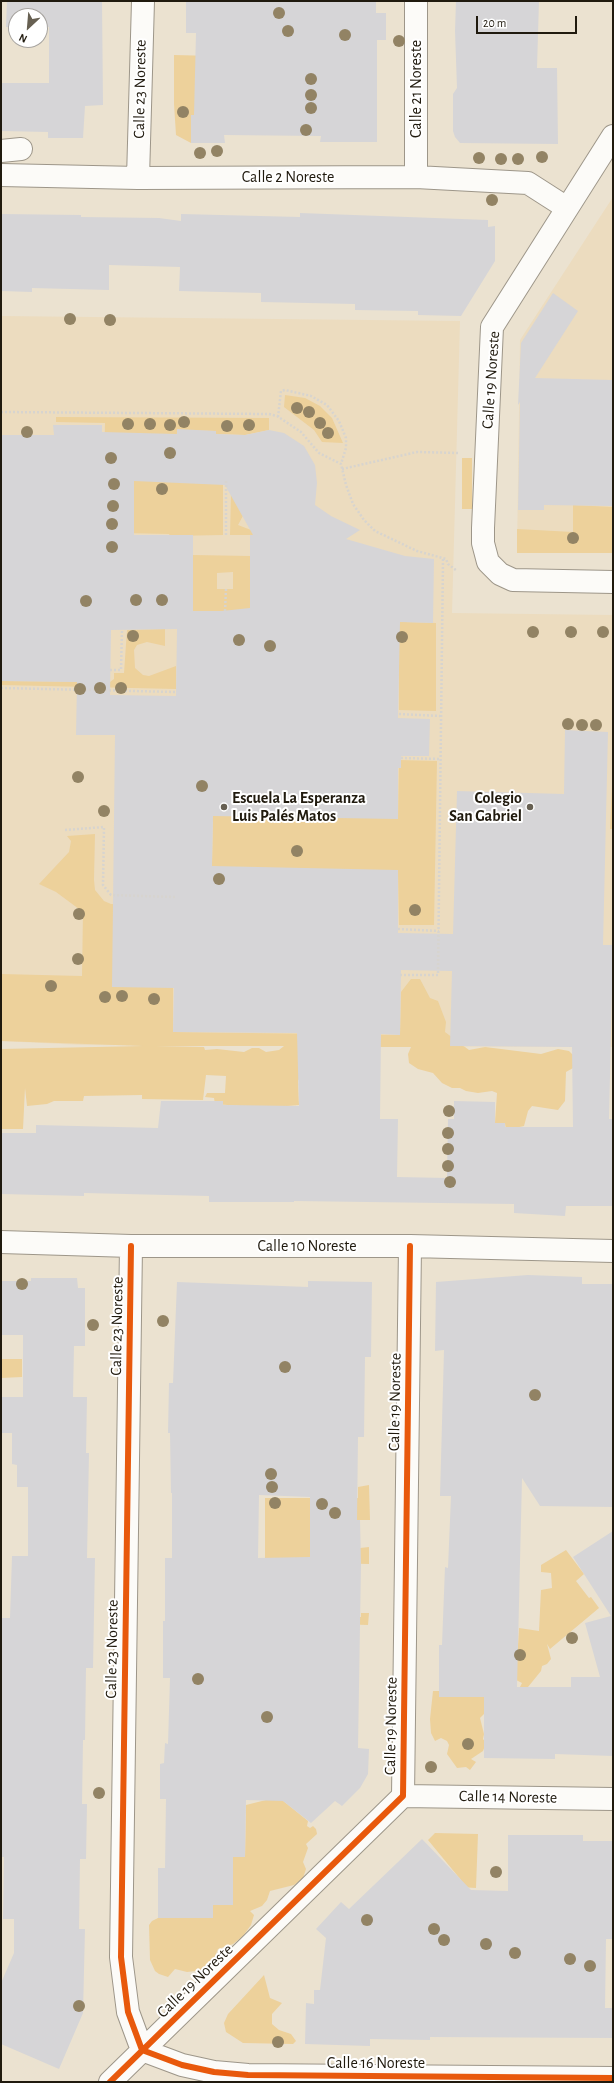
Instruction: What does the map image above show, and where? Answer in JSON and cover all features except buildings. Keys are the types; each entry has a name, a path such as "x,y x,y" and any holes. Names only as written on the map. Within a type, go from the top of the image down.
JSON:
{"street":[{"name":"Calle 23 Noreste","path":"138,178 143,1"},
{"name":"Calle 21 Noreste","path":"416,1 416,177"},
{"name":"Calle 19 Noreste","path":"613,136 492,327 483,543 488,562 500,574 513,580 613,582"},
{"name":"Calle 2 Noreste","path":"1,175 138,178 416,177 528,183 567,208"},
{"name":"Calle 10 Noreste","path":"1,1242 131,1246 410,1246 613,1251"},
{"name":"Calle 23 Noreste","path":"131,1246 121,1957 128,2012 142,2050"},
{"name":"Calle 19 Noreste","path":"110,2082 403,1796 410,1246"},
{"name":"Calle 14 Noreste","path":"403,1796 613,1799"},
{"name":"Calle 16 Noreste","path":"142,2050 182,2065 214,2072 248,2075 613,2078"}],"path":[{"path":"278,417 281,391 285,390 311,396 327,405 339,421 346,438 346,448 341,464 342,469 353,504 364,520 375,531 409,548 443,559 457,571"},
{"path":"1,412 269,414 278,417 301,432 319,453 341,464"},
{"path":"342,469 417,452 459,453"},
{"path":"226,481 226,535"},
{"path":"400,975 438,976 443,559"},
{"path":"225,611 226,589"},
{"path":"110,670 121,670 122,629"},
{"path":"1,688 176,692"},
{"path":"399,714 440,716"},
{"path":"401,758 440,759"},
{"path":"66,830 104,828 103,885 111,895 175,897"},
{"path":"398,930 438,930"}],"shaded area":[{"path":"174,55 214,56 194,115 191,116 191,143 176,135 174,104"},
{"path":"613,197 613,553 517,553 520,340"},
{"name":"Escuela La Esperanza Luis Palés Matos","path":"1,316 460,321 452,613 613,615 613,1047 82,1045 1,1041"},
{"path":"285,395 305,398 320,406 332,418 343,443 322,442 314,430 284,407"},
{"path":"56,417 269,418 269,430 245,435 216,434 216,431 177,430 176,460 223,481 223,535 170,536 169,534 120,533 101,591 105,423 56,422","holes":["120,485 134,485 134,499"]},
{"path":"462,458 472,458 472,509 462,509"},
{"path":"231,495 245,512 238,525 264,535 230,535"},
{"path":"573,505 613,507 613,553 517,553 517,529 573,532"},
{"path":"193,555 250,556 250,613 193,611","holes":["233,572 233,589 217,589 217,573"]},
{"path":"269,589 405,622 436,623 436,711 399,710 399,655 269,629"},
{"path":"165,629 165,646 147,642 137,645 134,650 135,668 143,675 149,676 176,666 176,689 1,685 1,681 110,682 114,679 114,673 124,673 127,630"},
{"path":"399,760 437,761 434,925 399,925 398,871 230,918 195,863 212,863 213,822 196,768 398,819"},
{"path":"613,763 613,829 610,829"},
{"path":"95,834 95,890 104,901 111,904 173,905 173,1032 400,1035 401,992 411,979 420,979 430,998 438,1001 446,1022 445,1032 469,1050 485,1047 541,1054 558,1049 569,1051 573,1055 573,1068 566,1072 565,1101 558,1110 532,1106 528,1111 524,1126 506,1130 505,1123 495,1123 497,1093 492,1091 478,1093 466,1091 460,1088 452,1088 442,1083 433,1073 418,1069 409,1063 408,1054 411,1047 316,1047 309,1075 298,1080 299,1105 266,1108 215,1104 214,1098 205,1097 207,1093 225,1093 226,1076 206,1075 203,1100 142,1099 142,1095 84,1096 83,1101 54,1101 47,1104 27,1106 25,1088 23,1129 1,1129 1,1049 143,1046 1,1041 1,974 82,976 83,912 56,892 39,884 69,852 71,841 67,836","holes":["156,1046 284,1046 279,1050 266,1052 259,1048 252,1048 244,1052 217,1049 205,1050 204,1047"]},
{"path":"1,1359 22,1359 22,1377 1,1378"},
{"path":"369,1485 370,1520 340,1520 360,1548 369,1547 369,1564 277,1562 294,1616 361,1617 361,1613 369,1613 368,1625 265,1622 265,1498 358,1498 358,1487"},
{"path":"566,1550 584,1574 576,1581 599,1608 550,1649 547,1644 551,1659 547,1664 542,1666 541,1671 528,1687 520,1687 522,1683 516,1680 519,1628 539,1631 541,1590 552,1588 551,1573 541,1572 541,1565"},
{"path":"433,1691 439,1691 439,1697 502,1696 480,1718 484,1734 483,1739 486,1743 483,1751 471,1759 476,1762 470,1770 466,1767 457,1768 447,1754 449,1745 447,1741 441,1738 435,1741 431,1733 430,1719"},
{"path":"276,1795 308,1821 307,1826 310,1828 313,1826 316,1829 317,1834 306,1844 308,1848 303,1862 306,1869 303,1878 294,1885 270,1891 267,1900 262,1906 250,1911 254,1915 251,1925 243,1936 233,1944 218,1949 211,1965 204,1970 187,1972 175,1969 168,1977 159,1974 155,1971 150,1960 149,1925 152,1921 158,1918 212,1918 213,1905 233,1905 233,1876 212,1876 206,1857 245,1857 246,1805 266,1800"},
{"path":"435,1833 478,1834 476,1888 459,1887 461,1880 428,1840"},
{"path":"264,1975 270,1998 282,2003 272,2014 272,2024 279,2030 291,2034 296,2041 293,2044 243,2043 226,2032 224,2023 228,2014"}],"cycle path":[{"path":"131,1246 121,1957 128,2012 142,2050 182,2065 214,2072 248,2075 613,2078"},
{"path":"110,2082 403,1796 410,1246"}],"place":[{"name":"Escuela La Esperanza Luis Palés Matos","path":"224,807"},
{"name":"Colegio San Gabriel","path":"530,807"}]}
